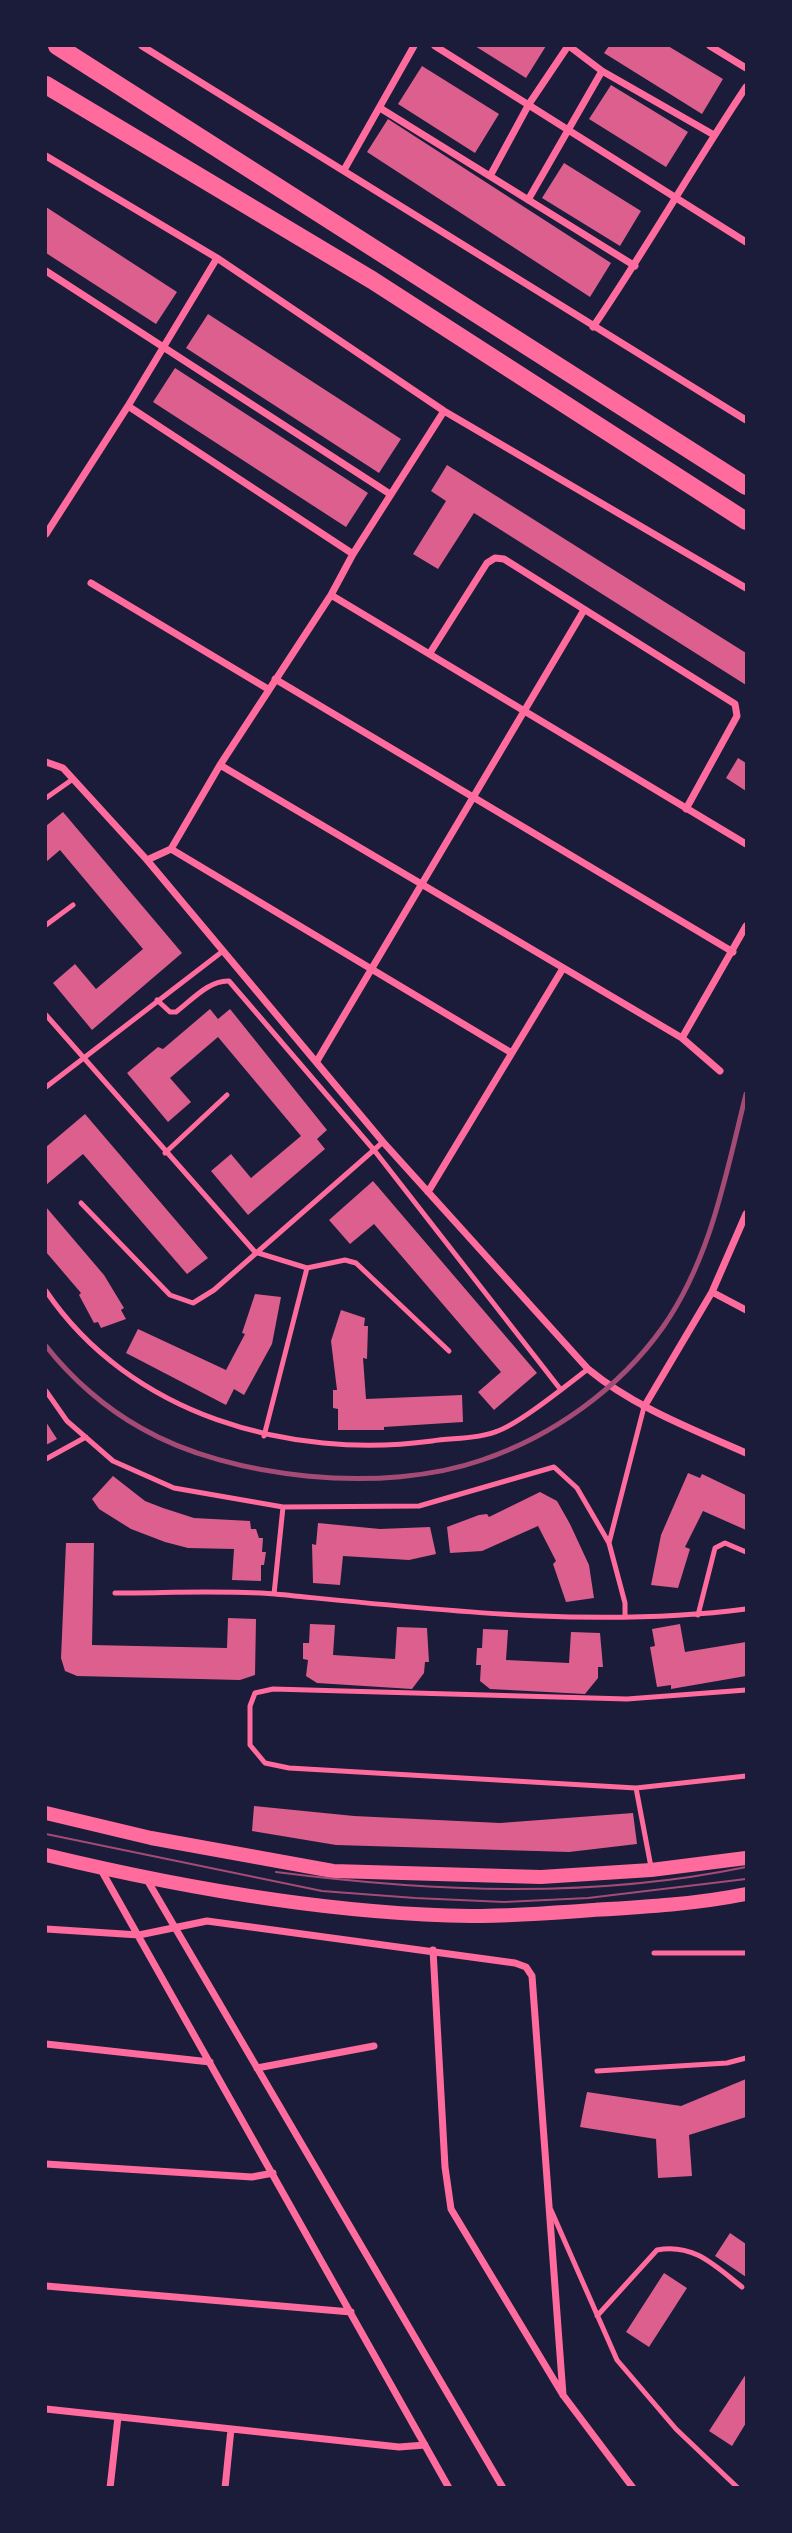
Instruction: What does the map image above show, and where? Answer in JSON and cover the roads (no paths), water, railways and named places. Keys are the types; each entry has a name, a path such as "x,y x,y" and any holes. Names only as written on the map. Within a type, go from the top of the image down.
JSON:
{"highway":[{"path":"57,46 747,486"},
{"path":"46,85 372,280 747,521"}],"main road":[{"path":"46,1813 138,1835 333,1871 541,1877 651,1870 747,1858"},
{"path":"46,1854 144,1876 325,1905 399,1913 472,1916 624,1908 747,1894"}],"street":[{"path":"142,46 747,420"},
{"path":"344,170 414,46"},
{"path":"435,46 747,242"},
{"path":"490,176 529,104 569,46 602,71 714,135"},
{"path":"709,46 747,68"},
{"path":"528,200 602,71"},
{"path":"593,327 678,199 714,135 747,87"},
{"path":"380,108 635,266"},
{"path":"46,156 217,258 444,411 747,588"},
{"path":"46,534 128,406 217,258"},
{"path":"46,271 390,494"},
{"path":"128,406 353,554"},
{"path":"147,860 172,849 220,765 331,595 353,554 444,411"},
{"path":"430,653 487,563 495,558 503,559 735,704 738,710 686,809"},
{"path":"91,583 268,689"},
{"path":"331,595 747,844"},
{"path":"317,1061 370,967 584,610"},
{"path":"275,679 733,952"},
{"path":"46,762 63,768 147,860 383,1142 587,1369 609,1387 644,1407 747,1453"},
{"path":"220,765 562,970 681,1038 720,1071"},
{"path":"172,849 510,1052"},
{"path":"681,1038 747,926"},
{"path":"428,1192 510,1052 562,970"},
{"path":"644,1407 712,1292 747,1214"},
{"path":"712,1292 747,1310"},
{"path":"100,1868 449,2487"},
{"path":"144,1876 503,2487"},
{"path":"46,1929 139,1935 207,1921 433,1950 515,1963 526,1968 531,1976 563,2395"},
{"path":"433,1950 445,2166 451,2209 563,2395 633,2487"},
{"path":"46,2044 210,2062"},
{"path":"257,2068 374,2046"},
{"path":"46,2164 252,2177 273,2174"},
{"path":"46,2287 351,2312"},
{"path":"46,2409 399,2447 425,2445"},
{"path":"110,2487 118,2417"},
{"path":"225,2487 232,2429"}],"lane":[{"path":"46,798 73,779"},
{"path":"46,925 73,905"},
{"path":"46,1087 223,951"},
{"path":"157,1000 170,1012 176,1012 208,987 220,981 229,981 374,1150 561,1390"},
{"path":"46,1015 255,1252 307,1268 345,1260 356,1263 449,1351"},
{"path":"165,1153 227,1095"},
{"path":"81,1203 170,1295 180,1301 193,1303 214,1290 383,1142"},
{"path":"264,1436 307,1268"},
{"path":"46,1291 86,1338 126,1374 213,1419 264,1436 391,1446 496,1432 561,1390 587,1369"},
{"path":"46,1391 67,1421 113,1461 174,1488 283,1507 419,1506 554,1467 577,1488 609,1543 625,1603 625,1616"},
{"path":"609,1543 644,1407"},
{"path":"46,1459 86,1437"},
{"path":"274,1594 283,1507"},
{"path":"698,1615 715,1548 725,1543 747,1552"},
{"path":"115,1592 274,1594 316,1600 516,1614 698,1615 747,1609"},
{"path":"747,1690 627,1699 273,1689 255,1693 250,1706 250,1745 265,1763 636,1788 747,1776"},
{"path":"636,1788 651,1870"},
{"path":"654,1953 747,1954"},
{"path":"597,2071 727,2063 747,2058"},
{"path":"549,2205 617,2360 676,2429 738,2487"},
{"path":"597,2316 657,2250 685,2249 700,2255 742,2287"}],"tram line":[{"path":"46,1834 322,1891 415,1898 504,1902 588,1898 746,1879"},
{"path":"276,1872 393,1884 512,1889 630,1884 746,1867"}],"railway":[{"path":"46,1346 89,1392 114,1411 178,1446 219,1460 263,1470 355,1479 443,1471 482,1460 534,1438 583,1408 626,1371 663,1327 680,1300 705,1244 724,1185 746,1094"}]}
